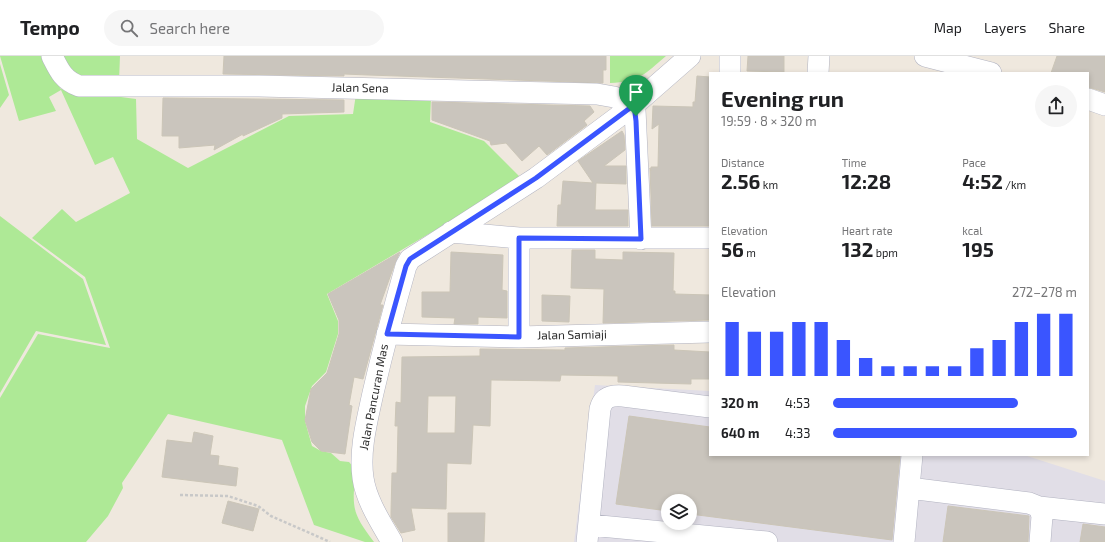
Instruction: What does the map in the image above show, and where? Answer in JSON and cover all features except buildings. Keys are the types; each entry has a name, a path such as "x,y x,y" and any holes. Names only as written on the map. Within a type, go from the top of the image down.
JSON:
{"street":[{"name":"Jalan Sena","path":"52,56 61,74 66,80 79,86 266,86 597,94 614,97 634,105"},
{"name":"Jalan Pancuran Mas","path":"392,542 372,504 363,479 362,467 364,434 387,334 406,266 410,259 536,178 634,105 690,56"},
{"path":"730,56 730,72"},
{"path":"818,72 819,56"},
{"path":"925,56 987,72"},
{"path":"1089,99 1105,106"},
{"path":"634,105 641,239"},
{"path":"451,232 519,238 709,238"},
{"path":"519,238 519,337"},
{"name":"Jalan Samiaji","path":"387,334 519,337 709,332"},
{"path":"709,407 623,396 610,396 605,399 600,409 589,533 767,542"},
{"path":"904,542 912,456"},
{"path":"909,488 1029,503 1039,507 1105,514"},
{"path":"1039,507 1042,516 1040,542"}],"path":[{"path":"180,495 228,496 258,506 271,516 330,542"}],"shaded area":[{"path":"595,385 709,391 709,456 1027,456 1105,481 1105,542 574,542"}],"green space":[{"path":"0,56 41,56 44,64 61,89 136,99 137,139 188,168 289,116 353,114 356,94 431,98 430,122 484,141 522,179 327,294 338,321 338,334 326,372 312,386 305,406 305,421 312,446 321,451 331,453 340,461 349,462 356,470 354,493 355,509 357,516 366,532 374,542 365,542 314,525 282,440 168,414 122,483 123,488 108,516 86,542 0,542 0,398 38,334 110,348 85,277 32,238 62,209 76,222 130,193 113,157 95,165 61,90 49,97 56,111 19,121"},
{"path":"49,56 120,56 119,81 67,77"},
{"path":"610,56 666,56 647,72 635,79 610,83"},
{"path":"0,64 9,95 0,108"},
{"path":"0,216 83,279 106,345 36,331 0,393"}],"route":[{"path":"634,105 636,116 641,239 519,238 519,337 387,334 406,266 410,259 536,178 634,105"}]}
